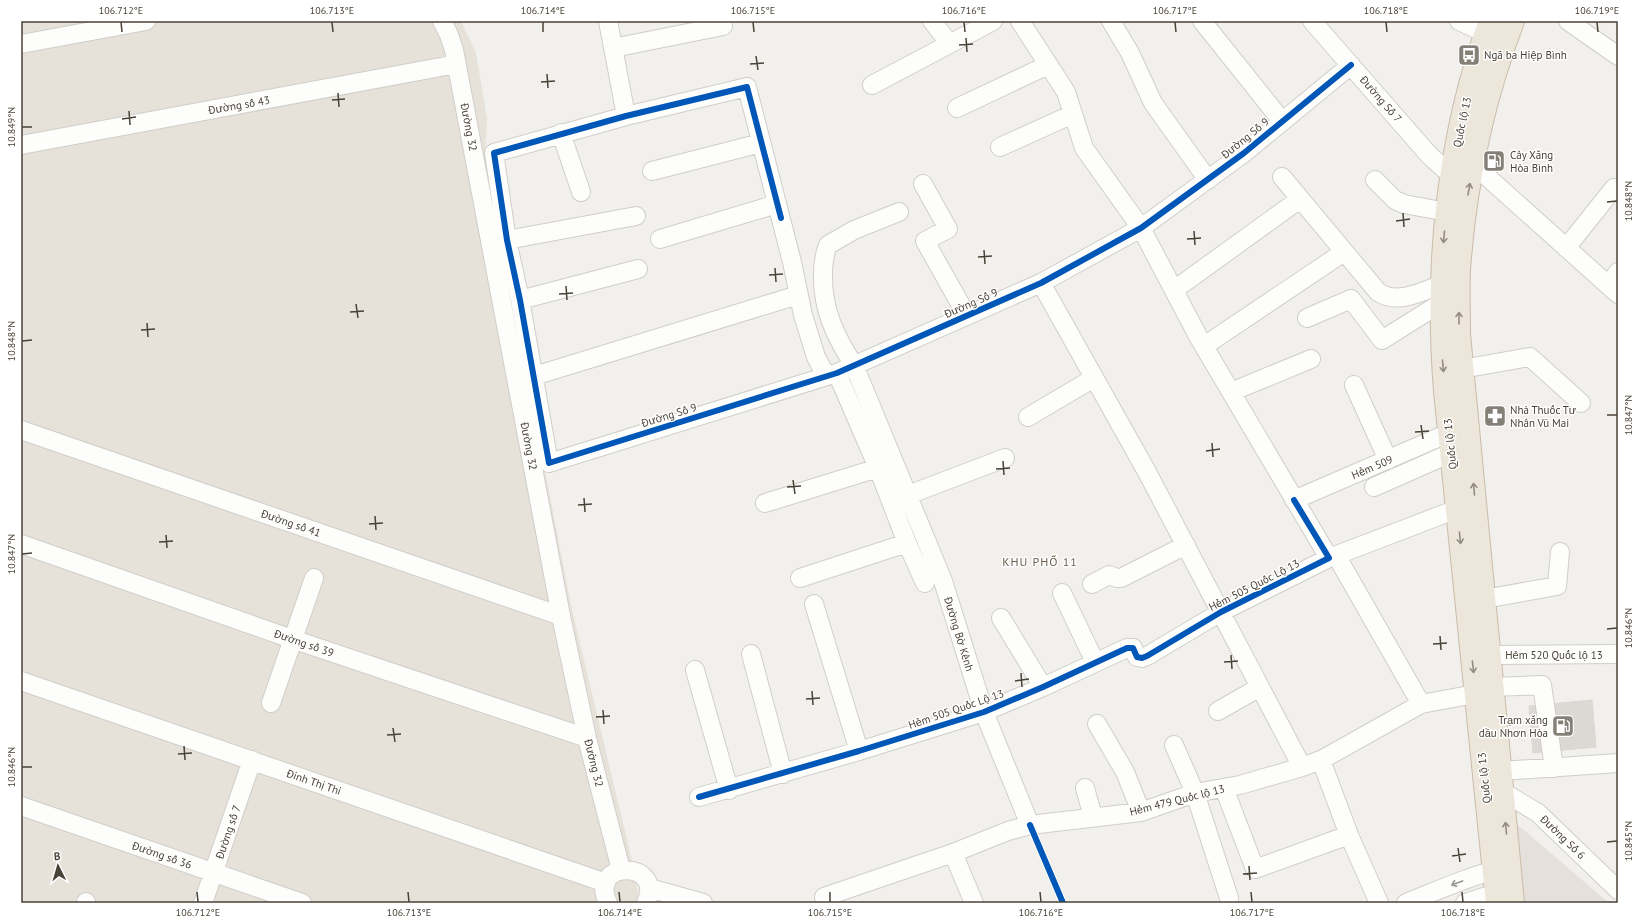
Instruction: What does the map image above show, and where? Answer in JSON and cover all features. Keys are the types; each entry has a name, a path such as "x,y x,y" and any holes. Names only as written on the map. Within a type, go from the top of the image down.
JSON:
{"highway":[{"name":"Quốc lộ 13","path":"1504,897 1484,690 1490,655 1459,334 1459,270 1466,204 1474,165 1489,97 1512,21"},
{"name":"Quốc lộ 13","path":"1488,27 1471,80 1451,175 1441,294 1441,342 1457,509 1484,690 1502,782 1502,868"}],"street":[{"path":"21,44 146,21"},
{"name":"Đường 32","path":"442,21 449,35 457,64 561,616 587,738 621,870"},
{"path":"608,21 626,116"},
{"path":"932,21 949,43"},
{"path":"872,85 993,21"},
{"path":"1020,21 1066,92 1084,148 1141,228 1204,346 1294,500 1333,557 1421,704"},
{"path":"1111,21 1130,52 1153,103 1208,180"},
{"path":"1202,21 1282,121"},
{"name":"Đường Số 7","path":"1312,21 1428,155 1451,175"},
{"path":"1459,21 1488,27"},
{"path":"1568,21 1618,56"},
{"path":"613,48 723,26"},
{"name":"Đường số 43","path":"21,145 457,64"},
{"path":"958,108 1048,65"},
{"name":"Đường Số 9","path":"534,376 549,463 854,366 1041,283 1141,228 1244,153 1351,65"},
{"path":"798,295 534,376 507,240 494,153 626,116 747,87 792,262 798,295 816,357 832,374 878,468 906,543 925,584"},
{"path":"1000,147 1073,114"},
{"path":"561,133 581,192"},
{"path":"652,171 761,143"},
{"path":"1474,165 1566,248 1615,284"},
{"path":"1282,177 1378,292 1385,297 1393,298 1441,294"},
{"path":"1375,180 1395,200 1404,204 1447,212"},
{"path":"923,184 948,229 926,241 967,316"},
{"path":"1566,248 1614,188"},
{"path":"1174,290 1300,199"},
{"path":"660,239 779,211"},
{"name":"Đường Bờ Kênh","path":"899,212 832,241 828,245 824,258 823,281 825,305 837,334 854,366 943,582 984,712 1030,825"},
{"path":"507,240 636,216"},
{"path":"1204,346 1344,252"},
{"path":"520,300 638,269"},
{"path":"1041,283 1147,472 1302,767"},
{"path":"1307,318 1352,299 1382,340 1441,294"},
{"path":"1462,369 1530,357 1580,403"},
{"path":"1231,392 1310,359"},
{"path":"1028,417 1094,378"},
{"path":"1354,385 1388,460"},
{"name":"Đường số 41","path":"21,430 561,616"},
{"path":"1374,487 1450,443"},
{"name":"Hẻm 509","path":"1294,500 1388,460 1450,443"},
{"path":"908,495 1005,458"},
{"path":"765,503 878,468"},
{"name":"Hẻm 505 Quốc Lộ 13","path":"699,797 783,774 984,712 1130,647 1137,657 1142,658 1221,612 1333,557 1457,509"},
{"path":"800,578 906,543"},
{"name":"Đường số 39","path":"21,544 292,639 587,738"},
{"path":"1092,584 1109,575 1121,578 1186,545"},
{"path":"1484,599 1557,586 1560,552"},
{"path":"271,703 314,578"},
{"path":"1062,593 1095,662"},
{"path":"814,604 859,751"},
{"path":"1002,618 1042,687"},
{"path":"751,654 783,774"},
{"name":"Hẻm 520 Quốc lộ 13","path":"1490,655 1618,654"},
{"path":"695,670 729,790"},
{"name":"Đinh Thị Thi","path":"21,681 606,883"},
{"name":"Hẻm 479 Quốc lộ 13","path":"824,897 953,853 1008,831 1030,825 1141,812 1195,793 1240,785 1302,767 1321,760 1421,704 1484,690 1542,685 1554,768"},
{"path":"1218,711 1260,687"},
{"path":"1097,724 1125,772 1141,812"},
{"path":"1174,744 1195,793 1229,898"},
{"name":"Đường số 7","path":"204,903 252,760"},
{"path":"1321,760 1349,835 1379,903"},
{"path":"1502,782 1554,768 1618,763"},
{"name":"Đường Số 6","path":"1502,782 1538,813 1618,890"},
{"path":"1085,788 1093,817"},
{"path":"1224,788 1255,870 1349,835"},
{"name":"Đường số 36","path":"21,806 302,903"},
{"path":"953,853 974,903"},
{"path":"1406,903 1453,884 1502,868"},
{"path":"608,903 605,897 606,883 609,877 621,870 635,871 641,874 646,880 647,895 704,903"},
{"path":"1465,903 1504,897"}],"shaded area":[{"path":"21,21 461,21 476,53 487,119 485,161 572,610 630,852 640,903 21,903"},
{"path":"1514,821 1517,824 1609,903 1522,903"}],"building":[{"name":"Trạm xăng dầu Nhơn Hòa","path":"1592,700 1596,747 1533,753 1529,706"}],"cycle path":[{"path":"781,218 747,87 626,116 494,153 507,240 520,300 549,463 837,373 1041,283 1141,228 1244,153 1351,65"},
{"path":"699,797 859,751 984,712 1043,687 1127,648 1133,648 1137,657 1142,658 1147,656 1221,612 1329,558 1294,500"},
{"path":"1030,825 1063,903"}],"place":[{"name":"Ngã ba Hiệp Bình","path":"1469,55"},
{"name":"Cây Xăng Hòa Bình","path":"1494,161"},
{"name":"Nhà Thuốc Tư Nhân Vū Mai","path":"1495,416"},
{"name":"Trạm xăng dầu Nhơn Hòa","path":"1563,726"}],"district":[{"name":"KHU PHỐ 11","path":"1040,562"}]}
